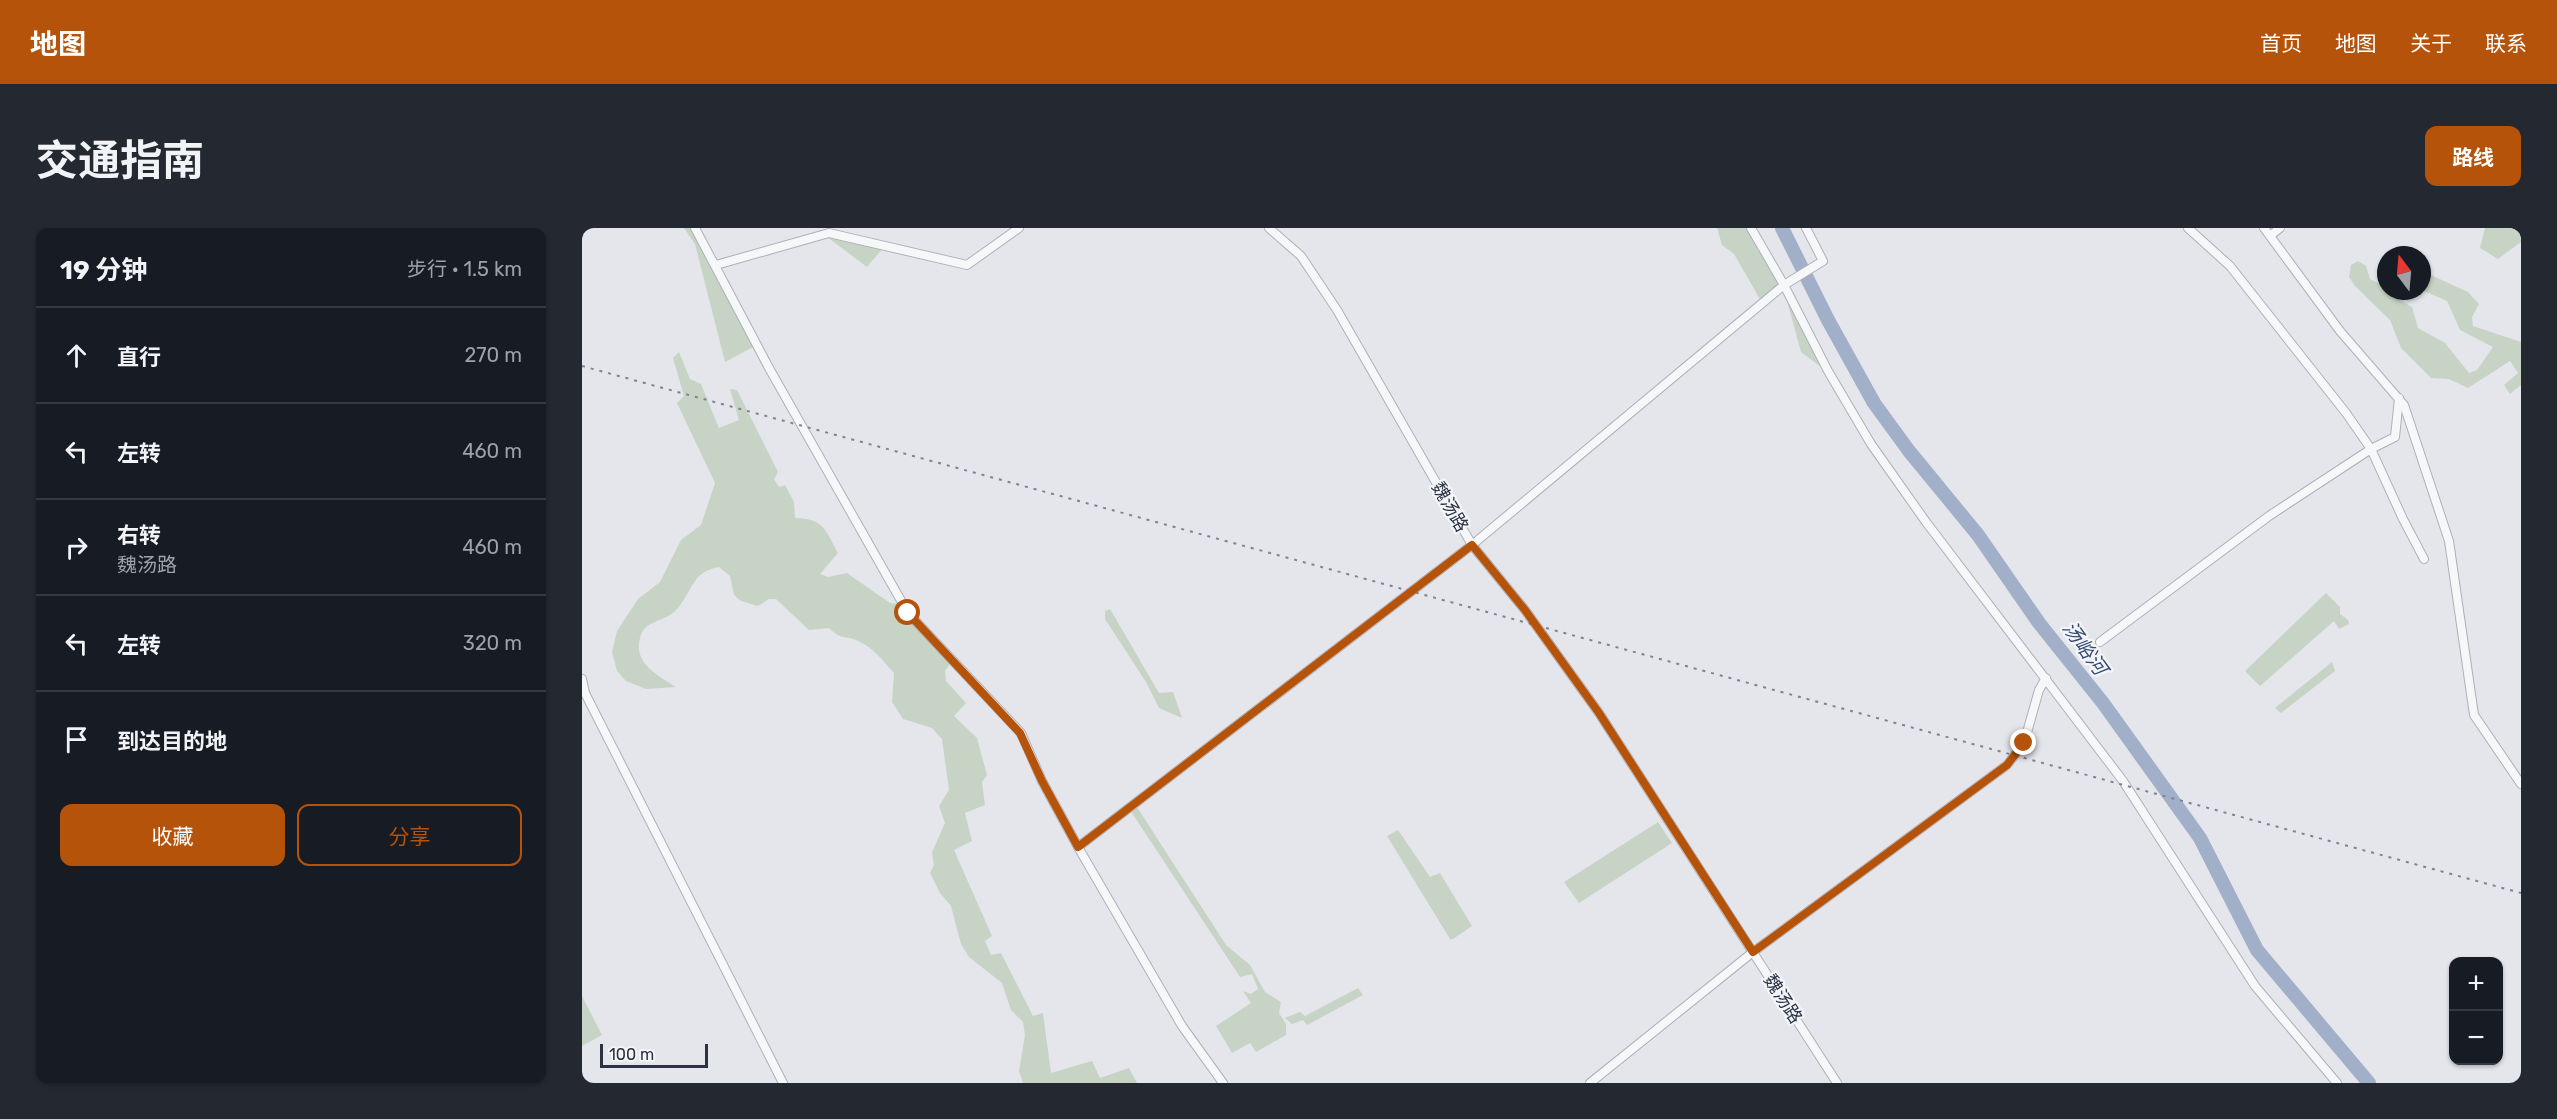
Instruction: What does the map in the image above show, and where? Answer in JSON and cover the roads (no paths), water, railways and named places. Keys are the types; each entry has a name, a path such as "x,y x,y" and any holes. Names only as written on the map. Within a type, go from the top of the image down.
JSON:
{"street":[{"path":"695,228 770,368 908,613 1020,733 1042,781 1078,847 1182,1026 1222,1083"},
{"path":"716,265 829,233 967,265 1019,228"},
{"name":"魏汤路","path":"1269,228 1301,256 1337,310 1472,545 1525,610 1599,713 1837,1083"},
{"path":"1751,228 1788,283 1828,372 1871,444 1926,522 2123,781 2223,940 2255,986 2337,1083"},
{"path":"1078,847 1472,545 1788,283 1823,261 1806,228"},
{"path":"2188,228 2230,266 2346,413 2371,449 2424,559"},
{"path":"2264,228 2340,331 2404,405 2449,541 2474,715 2521,784"},
{"path":"2270,236 2280,228"},
{"path":"2100,642 2270,516 2371,449 2395,437 2399,398"},
{"path":"1590,1083 1753,952 2007,765 2024,743 2035,703 2046,678"},
{"path":"582,679 585,693 783,1083"}],"waterway":[{"name":"汤峪河","path":"1782,228 1828,320 1874,403 1909,451 1978,535 2039,623 2103,703 2200,838 2257,950 2369,1083"}],"railway":[{"path":"582,366 2521,893"}]}
